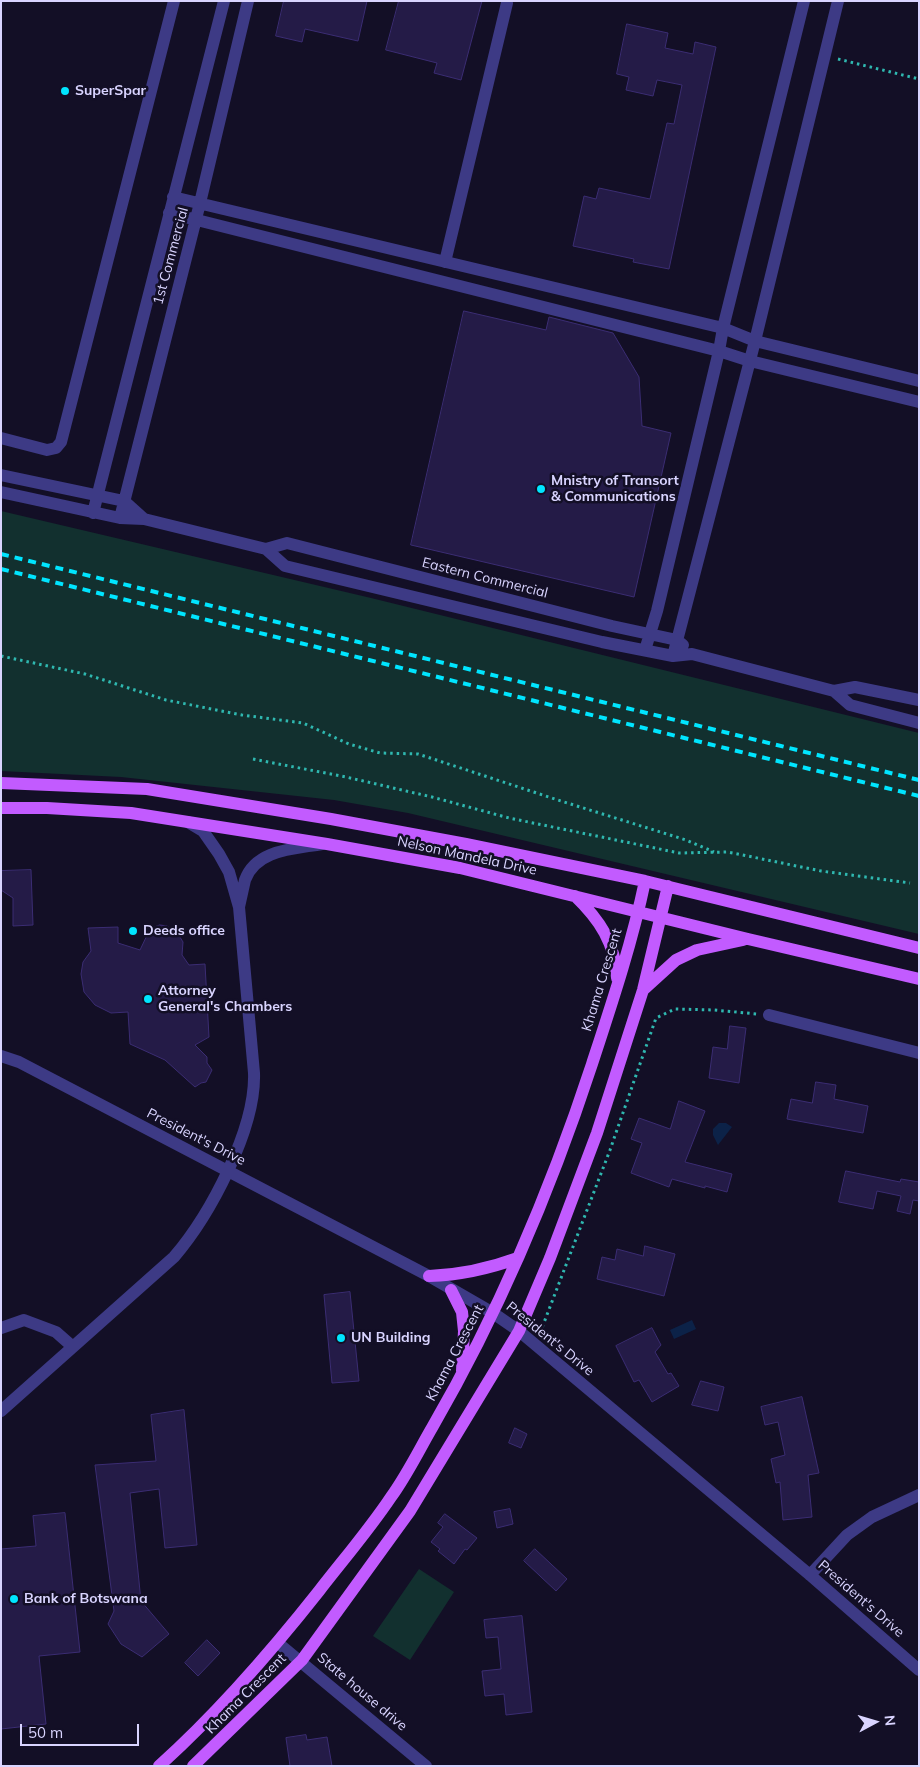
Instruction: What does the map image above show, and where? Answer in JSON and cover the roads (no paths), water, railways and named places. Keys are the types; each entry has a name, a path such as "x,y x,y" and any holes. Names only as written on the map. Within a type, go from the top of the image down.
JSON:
{"main road":[{"name":"Nelson Mandela Drive","path":"1,783 147,789 332,819 466,844 668,886 919,948"},
{"name":"Nelson Mandela Drive","path":"1,808 47,808 131,813 327,844 460,868 919,979"},
{"name":"Khama Crescent","path":"159,1766 186,1742 278,1643 392,1496 462,1376 518,1258 572,1123 618,986 645,881"},
{"name":"Khama Crescent","path":"193,1766 302,1660 410,1511 519,1331 550,1258 597,1133 643,990 668,886"},
{"path":"575,896 606,933 616,964 618,986"},
{"path":"643,990 676,960 697,950 748,939"},
{"path":"428,1276 453,1275 475,1271 518,1258"},
{"path":"451,1290 462,1312 464,1331 462,1376"}],"street":[{"path":"1,438 46,450 56,448 61,442 174,1"},
{"name":"1st Commercial","path":"93,513 224,1"},
{"name":"1st Commercial","path":"120,518 200,204 248,1"},
{"path":"645,650 804,1"},
{"path":"673,656 750,361 838,1"},
{"path":"445,262 507,3"},
{"path":"173,197 723,328 755,341 919,381"},
{"path":"169,213 719,351 750,361 919,402"},
{"path":"1,476 124,501 144,519"},
{"name":"Eastern Commercial","path":"1,492 93,513 120,518 144,519 266,549 285,566 592,640 673,656 692,654 834,691 855,687 919,700"},
{"name":"Eastern Commercial","path":"266,549 287,543 612,626 677,640 692,654"},
{"name":"Eastern Commercial","path":"834,691 850,705 919,723"},
{"path":"1,1411 174,1257 187,1242 229,1171 251,1108 255,1090 239,907 229,872 219,854 203,832 186,821"},
{"path":"239,907 246,878 257,862 266,855 327,844"},
{"path":"769,1015 919,1053"},
{"name":"President's Drive","path":"1,1056 19,1062 229,1171 428,1276 493,1313 536,1345 810,1575 919,1670"},
{"path":"1,1328 24,1320 56,1332 73,1347"},
{"path":"810,1575 847,1534 872,1517 919,1496"},
{"name":"State house drive","path":"278,1643 302,1660 426,1766"}],"water":[{"path":"719,1123 726,1123 732,1127 718,1145 713,1135 713,1129"},
{"path":"692,1320 696,1329 674,1339 670,1330"}],"railway":[{"path":"1,554 919,780"},
{"path":"1,569 919,796"}],"place":[{"name":"SuperSpar","path":"65,91"},
{"name":"Mnistry of Transort & Communications","path":"541,489"},
{"name":"Deeds office","path":"133,931"},
{"name":"Attorney General's Chambers","path":"148,999"},
{"name":"UN Building","path":"341,1338"},
{"name":"Bank of Botswana","path":"14,1599"}]}
